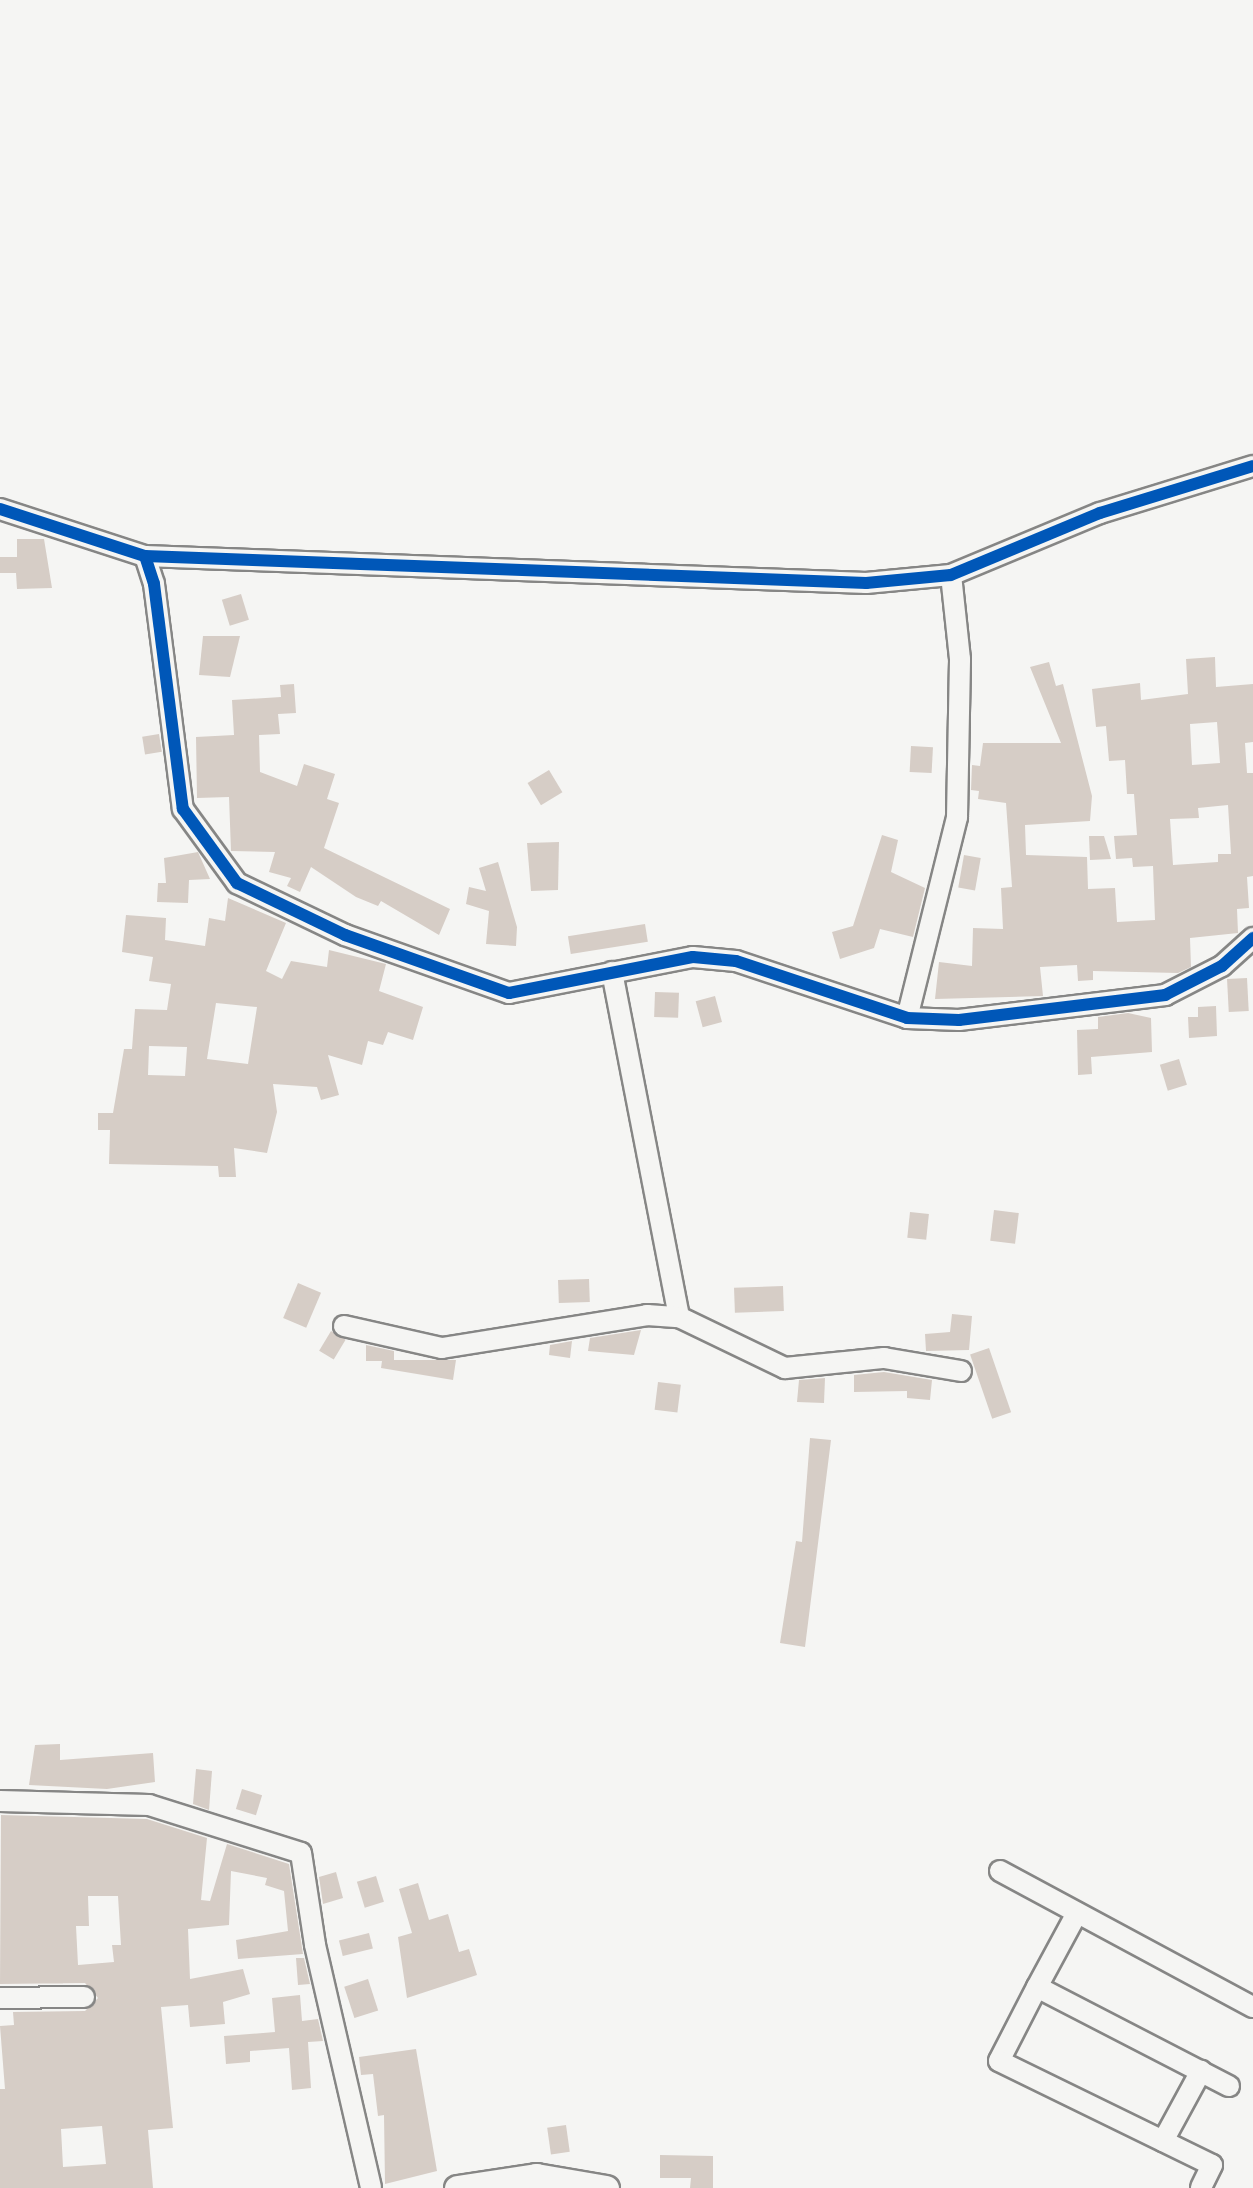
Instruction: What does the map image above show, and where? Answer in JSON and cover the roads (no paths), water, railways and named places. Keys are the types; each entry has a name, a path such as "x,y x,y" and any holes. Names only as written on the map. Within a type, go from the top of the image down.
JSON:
{"street":[{"path":"0,510 145,556 866,583 951,575 1100,513 1253,466"},
{"path":"145,556 183,809 238,883 345,936 508,993 654,960 736,961 907,1018 959,1020 1165,995 1222,966 1253,938"},
{"path":"907,1018 958,817 960,659 951,575"},
{"path":"612,972 680,1317"},
{"path":"344,1326 442,1348 625,1317 680,1317 785,1368 884,1358 961,1371"},
{"path":"0,1801 149,1806 301,1853 314,1945 371,2188"},
{"path":"1000,1871 1253,2007"},
{"path":"1077,1913 999,2061 1212,2165 1201,2188"},
{"path":"1037,1987 1229,2086"},
{"path":"0,1998 84,1997"},
{"path":"1163,2141 1201,2071"},
{"path":"457,2188 536,2176 606,2188"}]}
